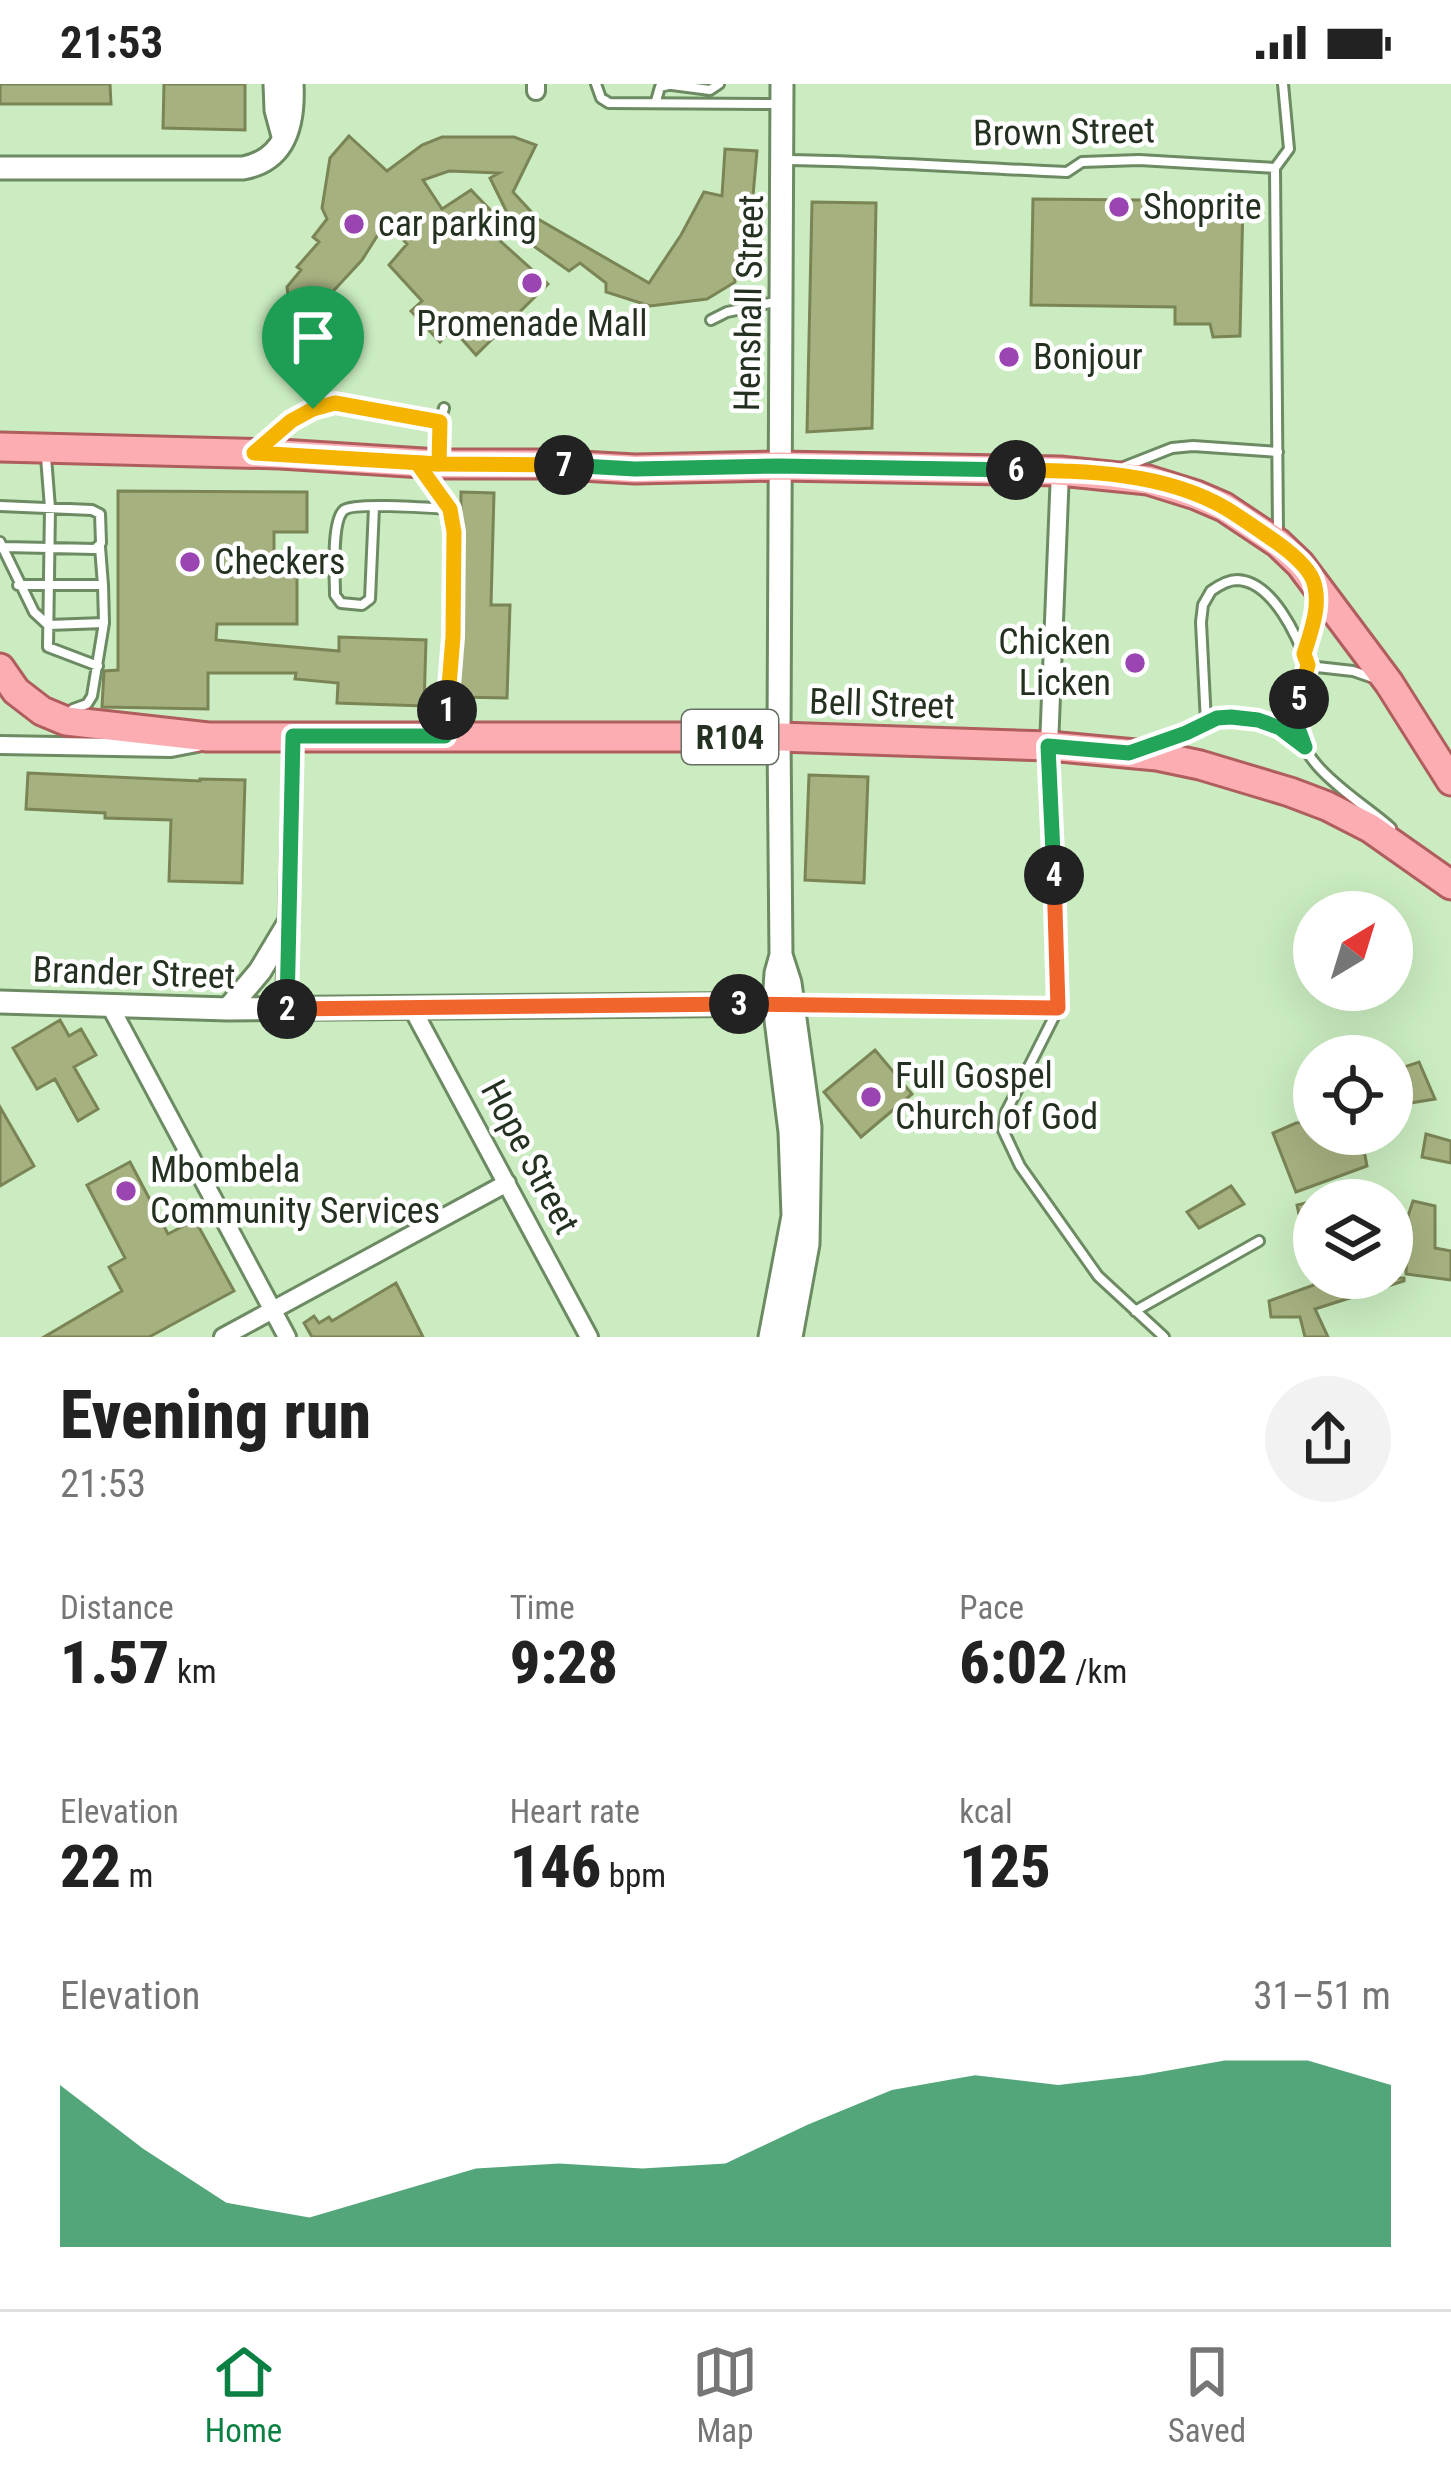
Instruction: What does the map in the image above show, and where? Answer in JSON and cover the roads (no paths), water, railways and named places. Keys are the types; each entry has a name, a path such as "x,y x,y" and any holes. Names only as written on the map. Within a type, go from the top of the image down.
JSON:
{"main road":[{"path":"0,447 635,469 779,466 1060,471 1148,480 1224,507 1279,543 1313,580 1389,683 1451,781"},
{"name":"Bell Street","path":"0,668 16,691 42,711 66,721 208,737 779,737 1129,753 1200,765 1327,806 1370,828 1442,878"}],"street":[{"path":"274,84 283,136"},
{"path":"0,168 243,168 268,161 278,149 293,110 292,84"},
{"name":"Henshall Street","path":"782,94 781,955 776,973 810,1127 808,1244 791,1337"},
{"path":"1058,1008 1048,746 1060,471"},
{"path":"285,1009 293,736"},
{"name":"Bell Street","path":"0,745 171,748 208,737"},
{"path":"228,1009 260,971 287,926"},
{"name":"Brander Street","path":"0,1002 228,1009 783,1004 1058,1008"},
{"name":"Henshall Street","path":"770,1337 793,1216 783,1004"},
{"path":"110,1006 287,1337"},
{"name":"Hope Street","path":"412,1008 589,1337"},
{"path":"223,1337 506,1183"}],"lane":[{"path":"596,84 601,98 609,103 782,94"},
{"path":"656,101 660,87 710,89 719,84"},
{"path":"1279,543 1275,168 1289,149 1283,84"},
{"name":"Brown Street","path":"783,160 1067,172 1082,162 1139,160 1275,168"},
{"path":"711,320 783,301"},
{"path":"254,453 291,421 335,403 440,422"},
{"path":"444,408 428,463 450,509 454,532 453,637 445,736"},
{"path":"45,448 50,508 48,647 98,666"},
{"path":"1102,474 1172,448 1278,452"},
{"path":"0,506 100,514 104,622 92,696 78,709 57,707"},
{"path":"374,507 370,599 362,605 341,603 335,595 340,514 350,507 374,507 450,509"},
{"path":"100,547 2,544 18,585 34,613 48,625 104,622"},
{"path":"1206,723 1203,605 1210,591 1236,580 1253,584 1280,610 1308,665 1296,711 1305,747"},
{"path":"1304,654 1316,620 1313,580"},
{"path":"18,585 104,585"},
{"path":"1308,665 1353,671 1389,683"},
{"path":"0,668 38,694"},
{"path":"1129,753 1217,718 1258,720 1280,728 1442,878"},
{"path":"1058,1008 1006,1112 1004,1130 1020,1166 1098,1276 1163,1337"},
{"path":"1136,1311 1259,1241"}],"place":[{"name":"Shoprite","path":"1119,207"},
{"name":"car parking","path":"354,224"},
{"name":"Promenade Mall","path":"532,283"},
{"name":"Bonjour","path":"1009,357"},
{"name":"Checkers","path":"190,562"},
{"name":"Chicken Licken","path":"1135,663"},
{"name":"Full Gospel Church of God","path":"871,1097"},
{"name":"Mbombela Community Services","path":"126,1191"}]}
